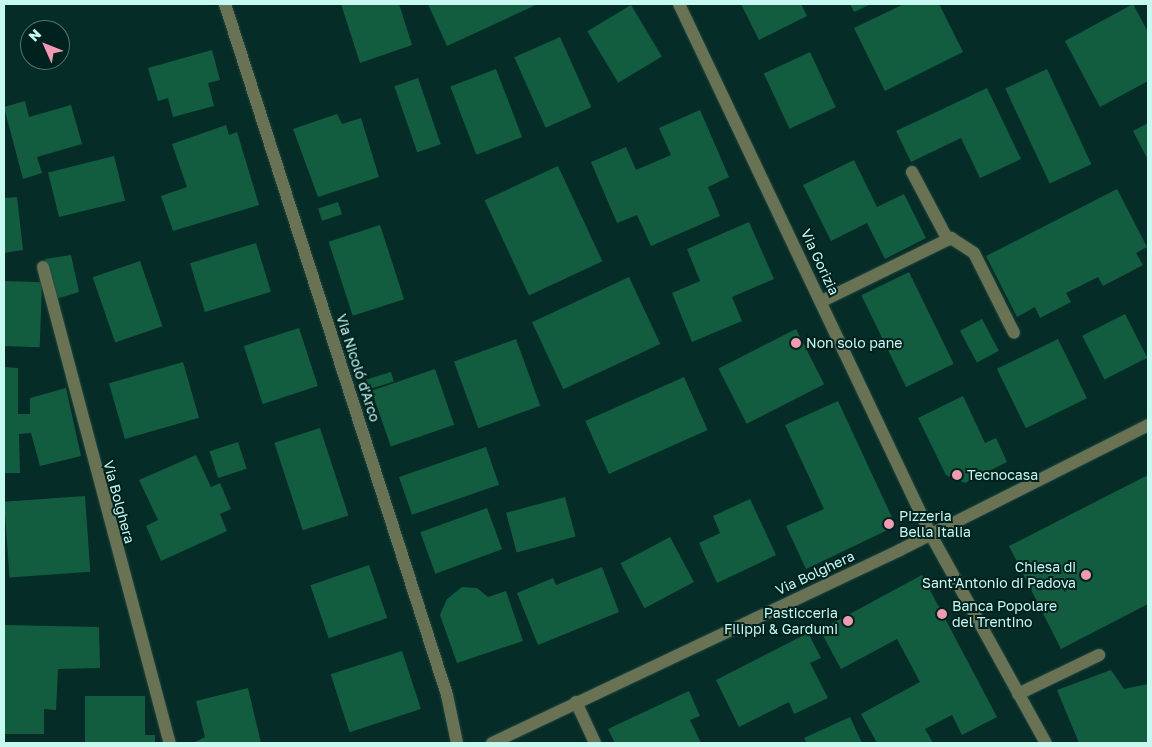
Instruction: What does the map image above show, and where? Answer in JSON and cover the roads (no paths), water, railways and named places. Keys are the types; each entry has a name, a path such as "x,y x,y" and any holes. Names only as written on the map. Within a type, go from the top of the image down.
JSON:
{"street":[{"name":"Via Nicoló d'Arco","path":"225,4 447,694 457,743"},
{"name":"Via Gorizia","path":"679,4 822,301 931,535 1046,743"},
{"path":"912,172 948,240 974,252 1014,333"},
{"path":"822,301 948,240"},
{"name":"Via Bolghera","path":"43,267 170,743"},
{"name":"Via Bolghera","path":"492,743 931,535 1148,426"},
{"path":"1018,694 1099,655"},
{"path":"576,702 595,743"}],"place":[{"name":"Non solo pane","path":"796,343"},
{"name":"Tecnocasa","path":"957,475"},
{"name":"Pizzeria Bella Italia","path":"889,524"},
{"name":"Chiesa di Sant'Antonio di Padova","path":"1086,575"},
{"name":"Banca Popolare del Trentino","path":"942,614"},
{"name":"Pasticceria Filippi & Gardumi","path":"848,621"}]}
